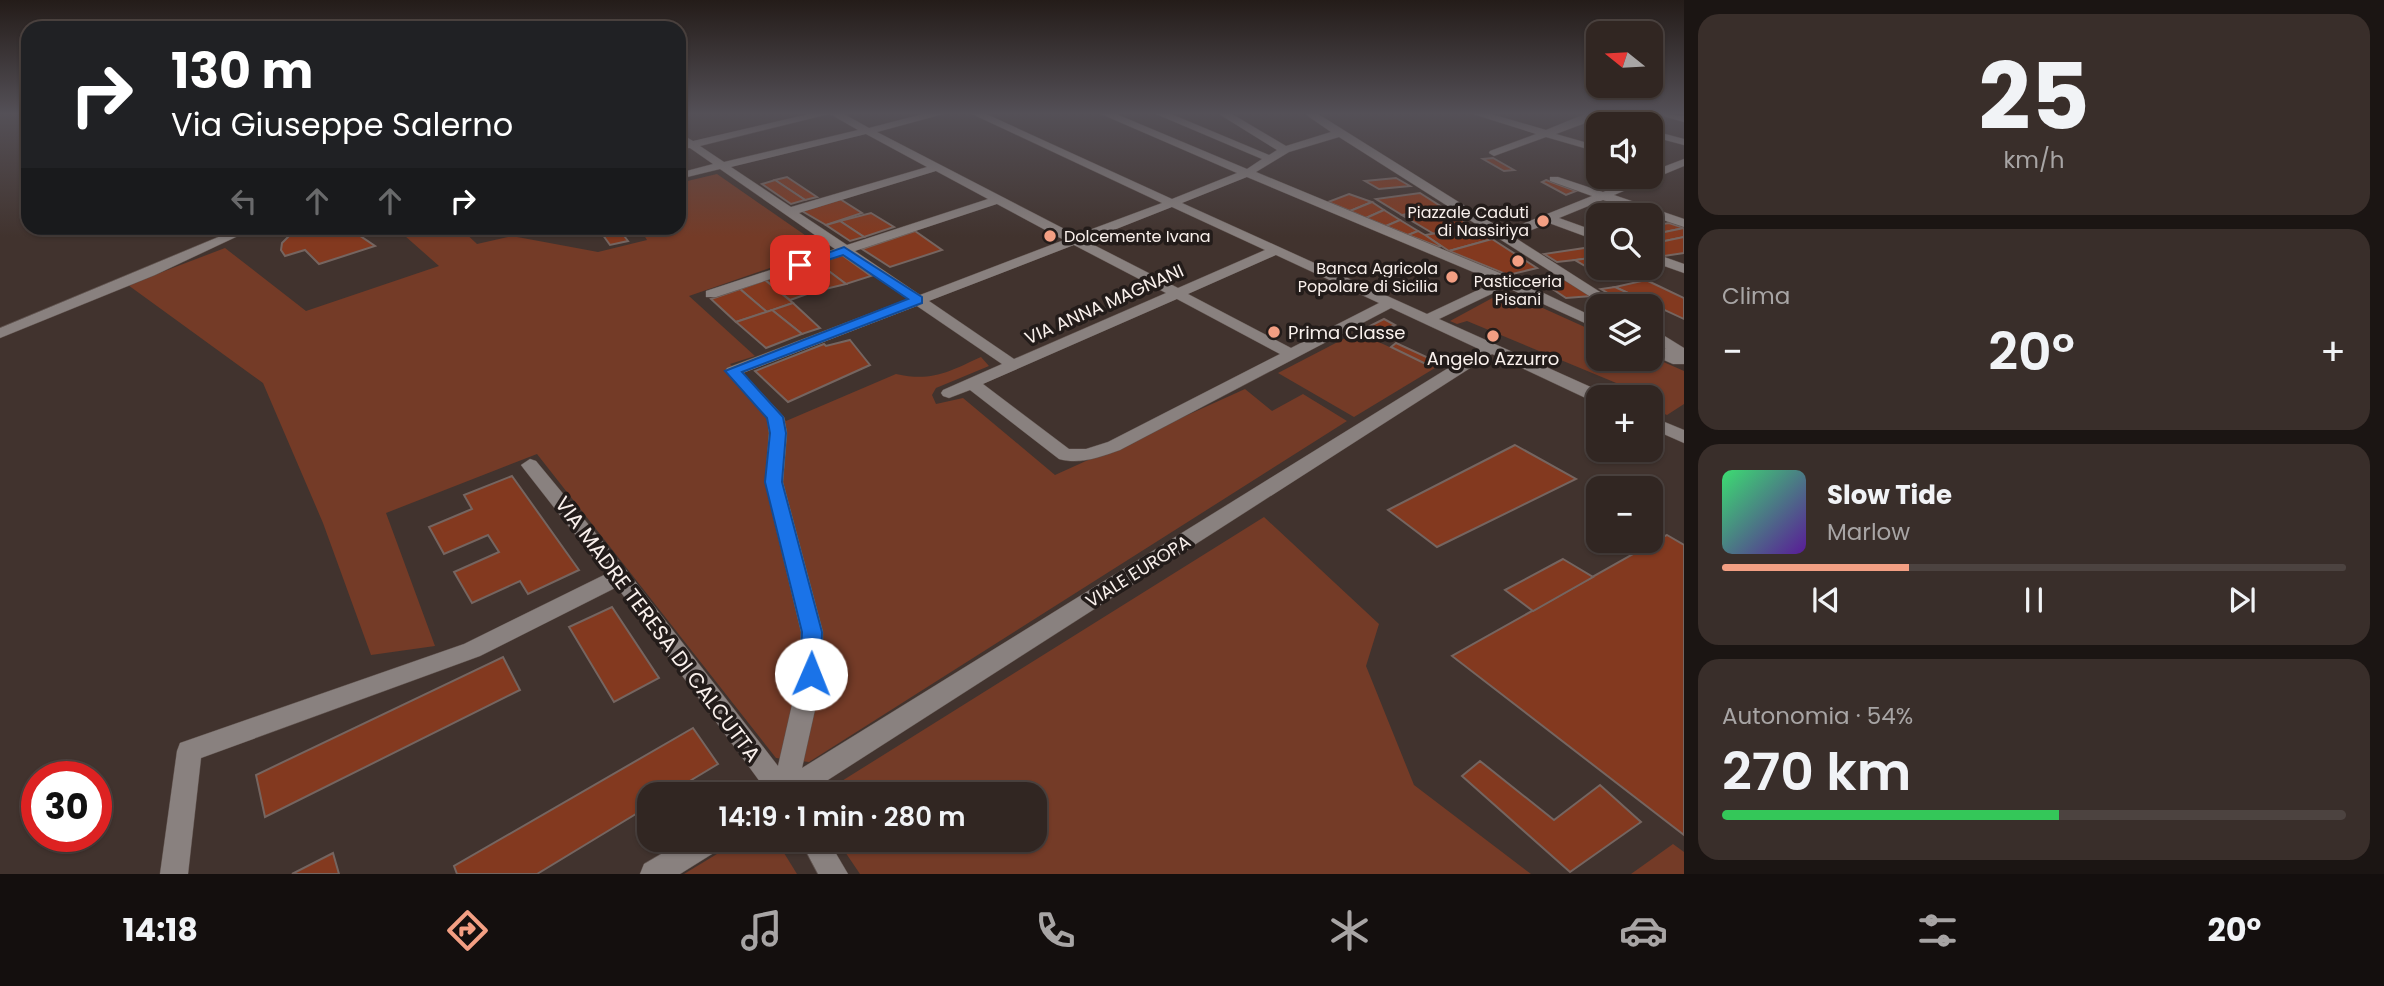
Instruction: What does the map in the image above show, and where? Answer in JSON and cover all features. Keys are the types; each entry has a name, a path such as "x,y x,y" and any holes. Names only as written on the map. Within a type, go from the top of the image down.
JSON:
{"street":[{"path":"702,155 722,165 1013,365"},
{"path":"686,174 765,155"},
{"path":"910,155 1290,353"},
{"path":"1066,155 1586,392"},
{"path":"1206,155 1507,281 1586,318"},
{"path":"1260,155 1270,159"},
{"path":"787,782 811,674 812,632 774,482 778,433 775,417 733,371 1172,203 1248,172 1277,155"},
{"path":"1374,155 1596,294"},
{"path":"1663,171 1684,162"},
{"path":"788,212 935,168"},
{"path":"1663,168 1684,174"},
{"path":"1554,179 1684,223"},
{"path":"1505,236 1617,189"},
{"path":"710,294 996,200"},
{"path":"1548,218 1586,232"},
{"path":"0,332 150,272 233,235"},
{"name":"VIA ANNA MAGNANI","path":"949,393 1275,251"},
{"path":"1663,261 1684,269"},
{"path":"1553,267 1547,274 1586,298"},
{"path":"1426,320 1507,281"},
{"path":"972,384 1065,455 1087,455 1114,446 1389,303"},
{"path":"1663,337 1684,349"},
{"path":"1663,339 1684,355"},
{"name":"VIALE EUROPA","path":"803,782 1491,348"},
{"path":"1663,354 1684,364"},
{"path":"1663,426 1681,433"},
{"name":"VIA MADRE TERESA DI CALCUTTA","path":"530,465 620,576 775,782"},
{"path":"174,874 189,751 472,650 620,576"},
{"path":"654,874 690,852"},
{"path":"820,852 834,874"}],"shaded area":[{"path":"717,174 825,249 689,296 755,356 730,364 786,421 896,374 920,377 940,374 981,357 989,366 936,388 932,395 936,404 963,398 1055,475 1245,389 1272,411 1303,394 1347,421 809,762 776,758 537,454 386,513 435,646 371,655 323,523 263,383 128,285 225,248 306,311 439,266 404,235 467,235 477,244 512,236 598,252 647,240 644,235 686,235 686,181"},
{"path":"1496,296 1525,300 1586,328 1586,370 1467,321 1457,324 1450,321"},
{"path":"1357,332 1435,368 1354,417 1278,373"},
{"path":"1663,362 1684,371 1684,404 1667,415 1663,413 1663,385 1621,385 1587,371 1663,371"},
{"path":"1264,517 1379,624 1366,666 1414,785 1531,874 860,874 845,852 1047,852 1047,782 840,782"},
{"path":"1673,844 1684,852 1684,874 1631,874"},
{"path":"720,852 783,852 797,874 684,874"}],"building":[{"path":"1493,158 1514,170 1504,171 1483,159"},
{"path":"787,177 817,197 805,200 775,180"},
{"path":"1396,178 1410,186 1379,189 1365,181"},
{"path":"775,180 805,200 791,204 762,184"},
{"path":"1546,180 1576,191 1566,195 1542,182"},
{"path":"1420,193 1445,209 1402,215 1376,199"},
{"path":"1349,194 1372,202 1350,211 1328,202"},
{"path":"840,199 862,213 826,225 802,211"},
{"path":"1372,202 1384,210 1366,218 1350,211"},
{"path":"1445,209 1473,227 1434,234 1402,215"},
{"path":"1384,210 1400,220 1386,226 1366,218"},
{"path":"871,213 894,227 864,237 840,221"},
{"path":"1400,220 1418,231 1408,235 1386,226"},
{"path":"840,221 864,237 850,241 826,225"},
{"path":"1669,223 1684,228 1663,232 1663,224"},
{"path":"1473,227 1492,239 1449,251 1425,235"},
{"path":"1684,228 1684,237 1663,241 1663,232"},
{"path":"915,231 942,250 890,267 862,249"},
{"path":"1418,231 1441,246 1408,235"},
{"path":"359,235 375,246 319,264 305,250 285,256 281,250 282,243 289,236"},
{"path":"603,235 623,235 628,241 610,245"},
{"path":"1684,237 1684,253 1663,256 1663,241"},
{"path":"1492,239 1537,268 1508,275 1449,251"},
{"path":"1586,248 1586,258 1557,262 1544,254"},
{"path":"842,255 871,276 846,284 818,263"},
{"path":"1586,259 1586,266 1575,260"},
{"path":"818,263 846,284 813,292 789,272"},
{"path":"789,272 813,292 790,300 765,280"},
{"path":"1561,276 1589,294 1566,298 1536,278"},
{"path":"765,280 793,303 767,312 740,289"},
{"path":"1646,280 1684,298 1684,319 1663,309 1663,294 1630,294 1615,287"},
{"path":"1615,287 1630,294 1610,294 1601,289"},
{"path":"740,289 767,312 736,322 711,299"},
{"path":"793,303 820,328 802,334 772,310"},
{"path":"772,310 802,334 766,348 736,322"},
{"path":"1384,319 1395,325 1382,331 1370,326"},
{"path":"850,340 870,365 788,402 755,371 824,344 826,346"},
{"path":"1396,343 1433,360 1426,364 1391,347"},
{"path":"1515,445 1576,479 1437,547 1388,510"},
{"path":"512,476 579,570 528,594 520,581 472,603 454,572 499,552 488,535 444,554 429,527 472,509 464,495"},
{"path":"1667,535 1684,545 1684,835 1452,656 1635,553 1663,553 1663,537"},
{"path":"1563,559 1593,577 1533,611 1505,590"},
{"path":"612,607 659,678 614,702 569,627"},
{"path":"503,657 520,690 265,817 256,775"},
{"path":"693,728 718,764 688,782 637,782 637,813 537,874 457,874 454,866"},
{"path":"1480,761 1554,820 1600,785 1641,822 1570,872 1462,776"},
{"path":"333,853 339,874 292,874"}],"place":[{"name":"Piazzale Caduti di Nassiriya","path":"1543,221"},
{"name":"Dolcemente Ivana","path":"1050,236"},
{"name":"Pasticceria Pisani","path":"1518,261"},
{"name":"Banca Agricola Popolare di Sicilia","path":"1452,277"},
{"name":"Prima Classe","path":"1274,332"},
{"name":"Angelo Azzurro","path":"1493,336"}],"route":[{"path":"800,265 844,250 918,300 733,371 775,417 778,433 774,482 812,632 811,674"}]}
